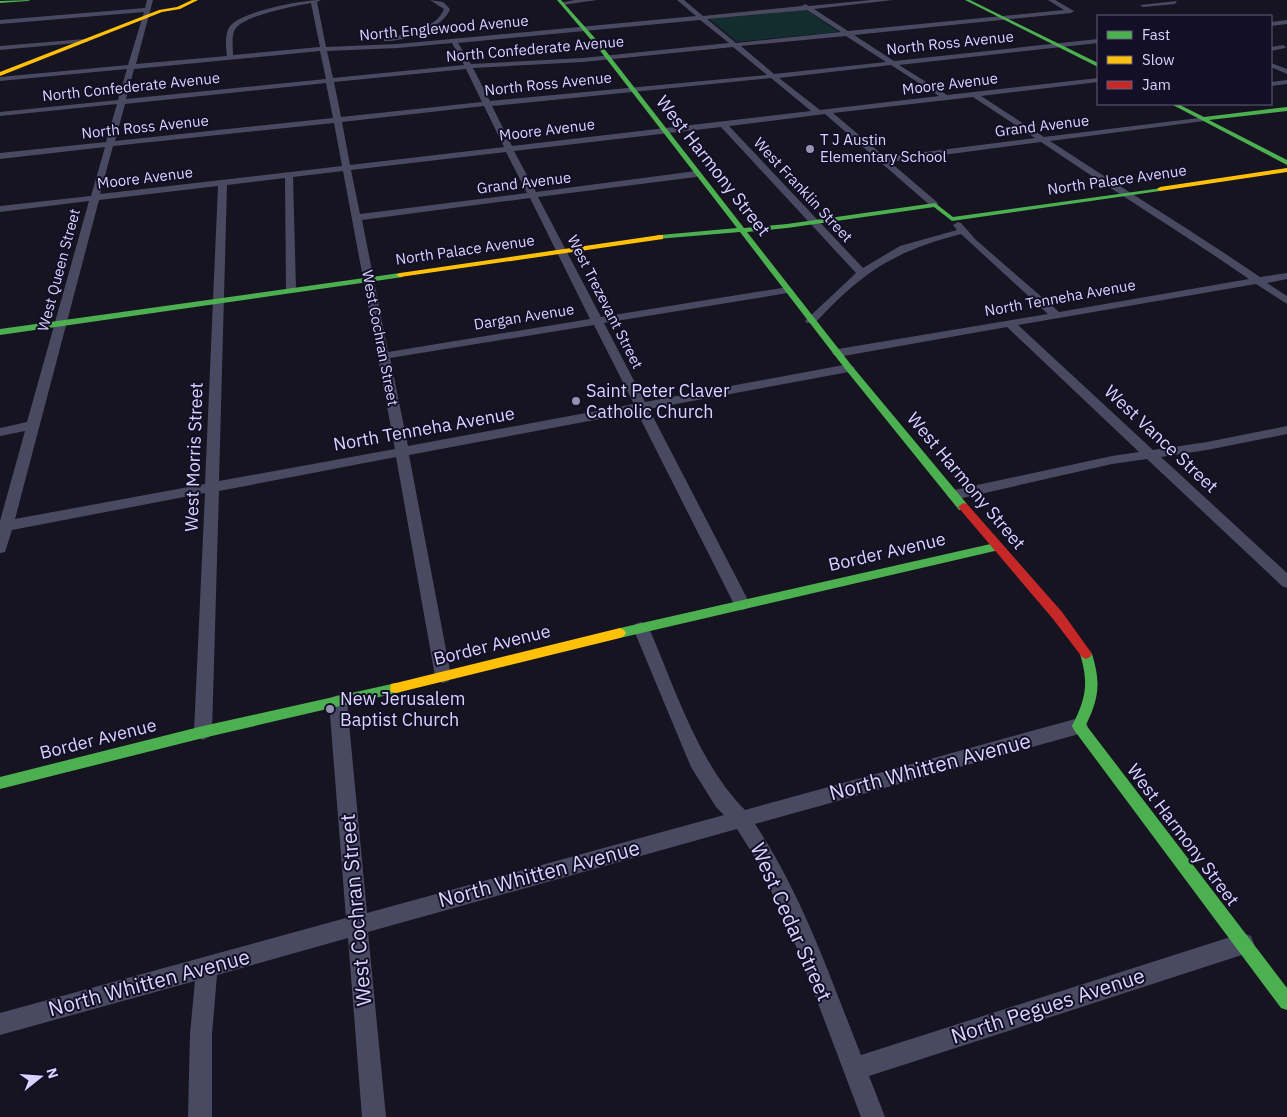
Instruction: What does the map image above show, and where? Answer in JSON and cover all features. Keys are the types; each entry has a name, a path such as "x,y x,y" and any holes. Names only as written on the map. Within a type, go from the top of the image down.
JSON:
{"street":[{"path":"0,2 28,0"},
{"path":"161,11 165,6 178,0"},
{"path":"0,22 147,9 161,11 178,8 196,0"},
{"path":"230,58 231,31 239,23 265,12 318,0"},
{"path":"348,48 404,35 431,26 444,18 447,13 445,6 433,0"},
{"path":"560,1 594,0"},
{"path":"680,0 773,76 884,160 960,226 963,231 1056,316"},
{"path":"796,0 946,98"},
{"name":"North Englewood Avenue","path":"0,79 323,49 398,46 890,0"},
{"path":"967,0 1097,64"},
{"name":"North Confederate Avenue","path":"0,114 469,67 735,45 1071,11 1051,0"},
{"name":"West Cochran Street","path":"314,1 402,451 443,676"},
{"name":"West Harmony Street","path":"560,1 633,90 811,321 995,547 1030,584 1074,638 1086,655 1093,678 1091,701 1079,726 1287,1002"},
{"path":"1143,5 1176,2"},
{"path":"0,74 85,41 147,9"},
{"name":"West Queen Street","path":"0,548 60,322 94,198 111,145 147,9"},
{"path":"1272,24 1287,22"},
{"path":"0,48 85,41"},
{"name":"West Trezevant Street","path":"454,41 488,104 596,321 643,408 742,604"},
{"name":"North Ross Avenue","path":"0,156 590,93 1097,42"},
{"path":"1272,49 1283,48"},
{"path":"1272,64 1287,72"},
{"name":"Moore Avenue","path":"0,209 1097,80"},
{"path":"1272,84 1287,82"},
{"path":"975,95 1124,194 1190,234 1287,301"},
{"path":"1176,105 1287,163"},
{"path":"1204,119 1287,109"},
{"name":"Grand Avenue","path":"884,160 1204,119"},
{"name":"West Franklin Street","path":"723,124 863,274"},
{"name":"North Palace Avenue","path":"952,220 1287,170"},
{"name":"Grand Avenue","path":"355,218 696,174"},
{"path":"289,175 291,290"},
{"name":"West Morris Street","path":"203,732 223,182"},
{"name":"North Palace Avenue","path":"0,332 684,234 815,222 935,205"},
{"path":"811,321 826,304 883,259 897,251 934,238 963,231"},
{"name":"North Tenneha Avenue","path":"838,353 1287,276"},
{"name":"Dargan Avenue","path":"383,356 788,290"},
{"name":"West Vance Street","path":"1009,323 1287,582"},
{"name":"North Tenneha Avenue","path":"6,526 849,368"},
{"path":"0,432 32,430"},
{"path":"0,439 32,430"},
{"path":"954,495 1112,460 1216,444 1287,430"},
{"name":"Border Avenue","path":"0,784 203,732 338,702 742,604 995,547"},
{"name":"West Cedar Street","path":"641,628 697,761 723,801 741,819 766,857 808,949 873,1117"},
{"name":"West Cochran Street","path":"338,702 374,1117"},
{"name":"North Whitten Avenue","path":"0,1024 1079,726"},
{"name":"North Pegues Avenue","path":"853,1069 1243,944"},
{"path":"200,1117 201,1034 207,967"}],"green space":[{"path":"805,9 839,32 737,42 708,18"}],"traffic: fast":[{"path":"0,2 28,0"},
{"path":"559,0 600,47 849,368 963,507"},
{"path":"967,0 1097,65"},
{"path":"1176,105 1287,163"},
{"path":"1204,119 1287,109"},
{"path":"660,237 787,226 935,205 952,219 1160,189"},
{"path":"0,332 400,275"},
{"path":"620,633 995,547"},
{"path":"1086,654 1092,675 1092,691 1088,707 1079,726 1287,1002"},
{"path":"0,783 203,732 396,688"}],"traffic: slow":[{"path":"0,74 161,11 178,8 196,0"},
{"path":"1160,189 1287,170"},
{"path":"400,275 660,237"},
{"path":"396,688 620,633"}],"traffic: jam":[{"path":"963,507 1058,616 1086,654"}],"place":[{"name":"T J Austin Elementary School","path":"810,149"},
{"name":"Saint Peter Claver Catholic Church","path":"576,401"},
{"name":"New Jerusalem Baptist Church","path":"330,709"}]}
